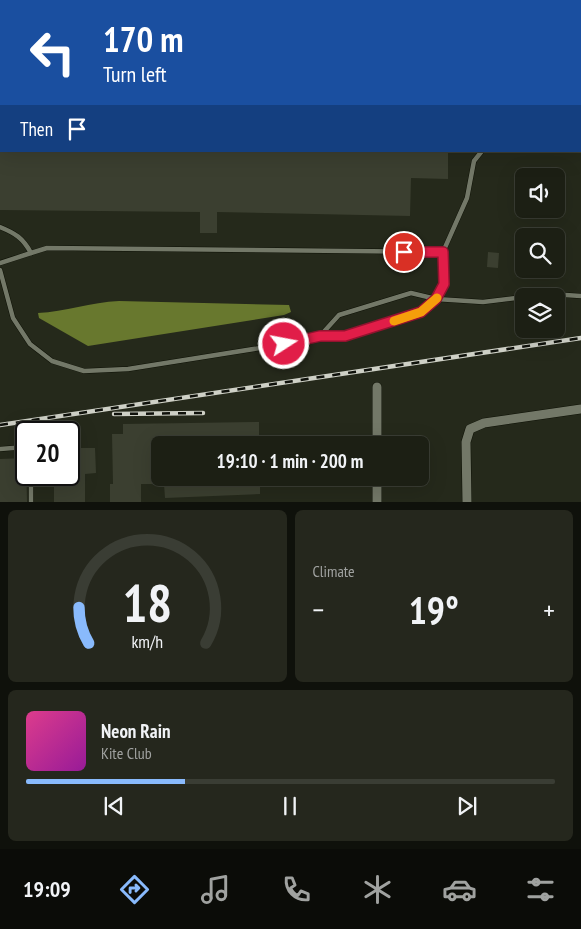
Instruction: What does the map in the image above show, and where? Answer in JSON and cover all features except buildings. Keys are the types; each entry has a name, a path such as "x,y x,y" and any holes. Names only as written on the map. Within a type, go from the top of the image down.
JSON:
{"street":[{"path":"377,387 377,436"},
{"path":"467,502 466,442 470,429 475,425 581,409"},
{"path":"377,486 377,502"}],"lane":[{"path":"0,270 13,318 30,344 52,361 84,371 128,369 320,336 345,336 421,312 436,299 444,284 443,252 467,198 474,161 481,152"},
{"path":"0,227 15,232 25,241 31,253"},
{"path":"0,263 47,248 443,252"},
{"path":"320,336 339,315 411,293 436,299 483,302 515,298"},
{"path":"565,295 581,296"},
{"path":"0,448 15,447"},
{"path":"31,486 31,502"}],"shaded area":[{"path":"119,301 289,305 291,312 284,315 88,346 39,318 38,313"}],"railway":[{"path":"0,425 581,338"},
{"path":"114,414 203,413"}],"slow traffic":[{"path":"394,321 421,312 437,298"}],"route":[{"path":"284,344 320,336 345,336 421,312 436,299 444,284 443,252 404,252"}]}
